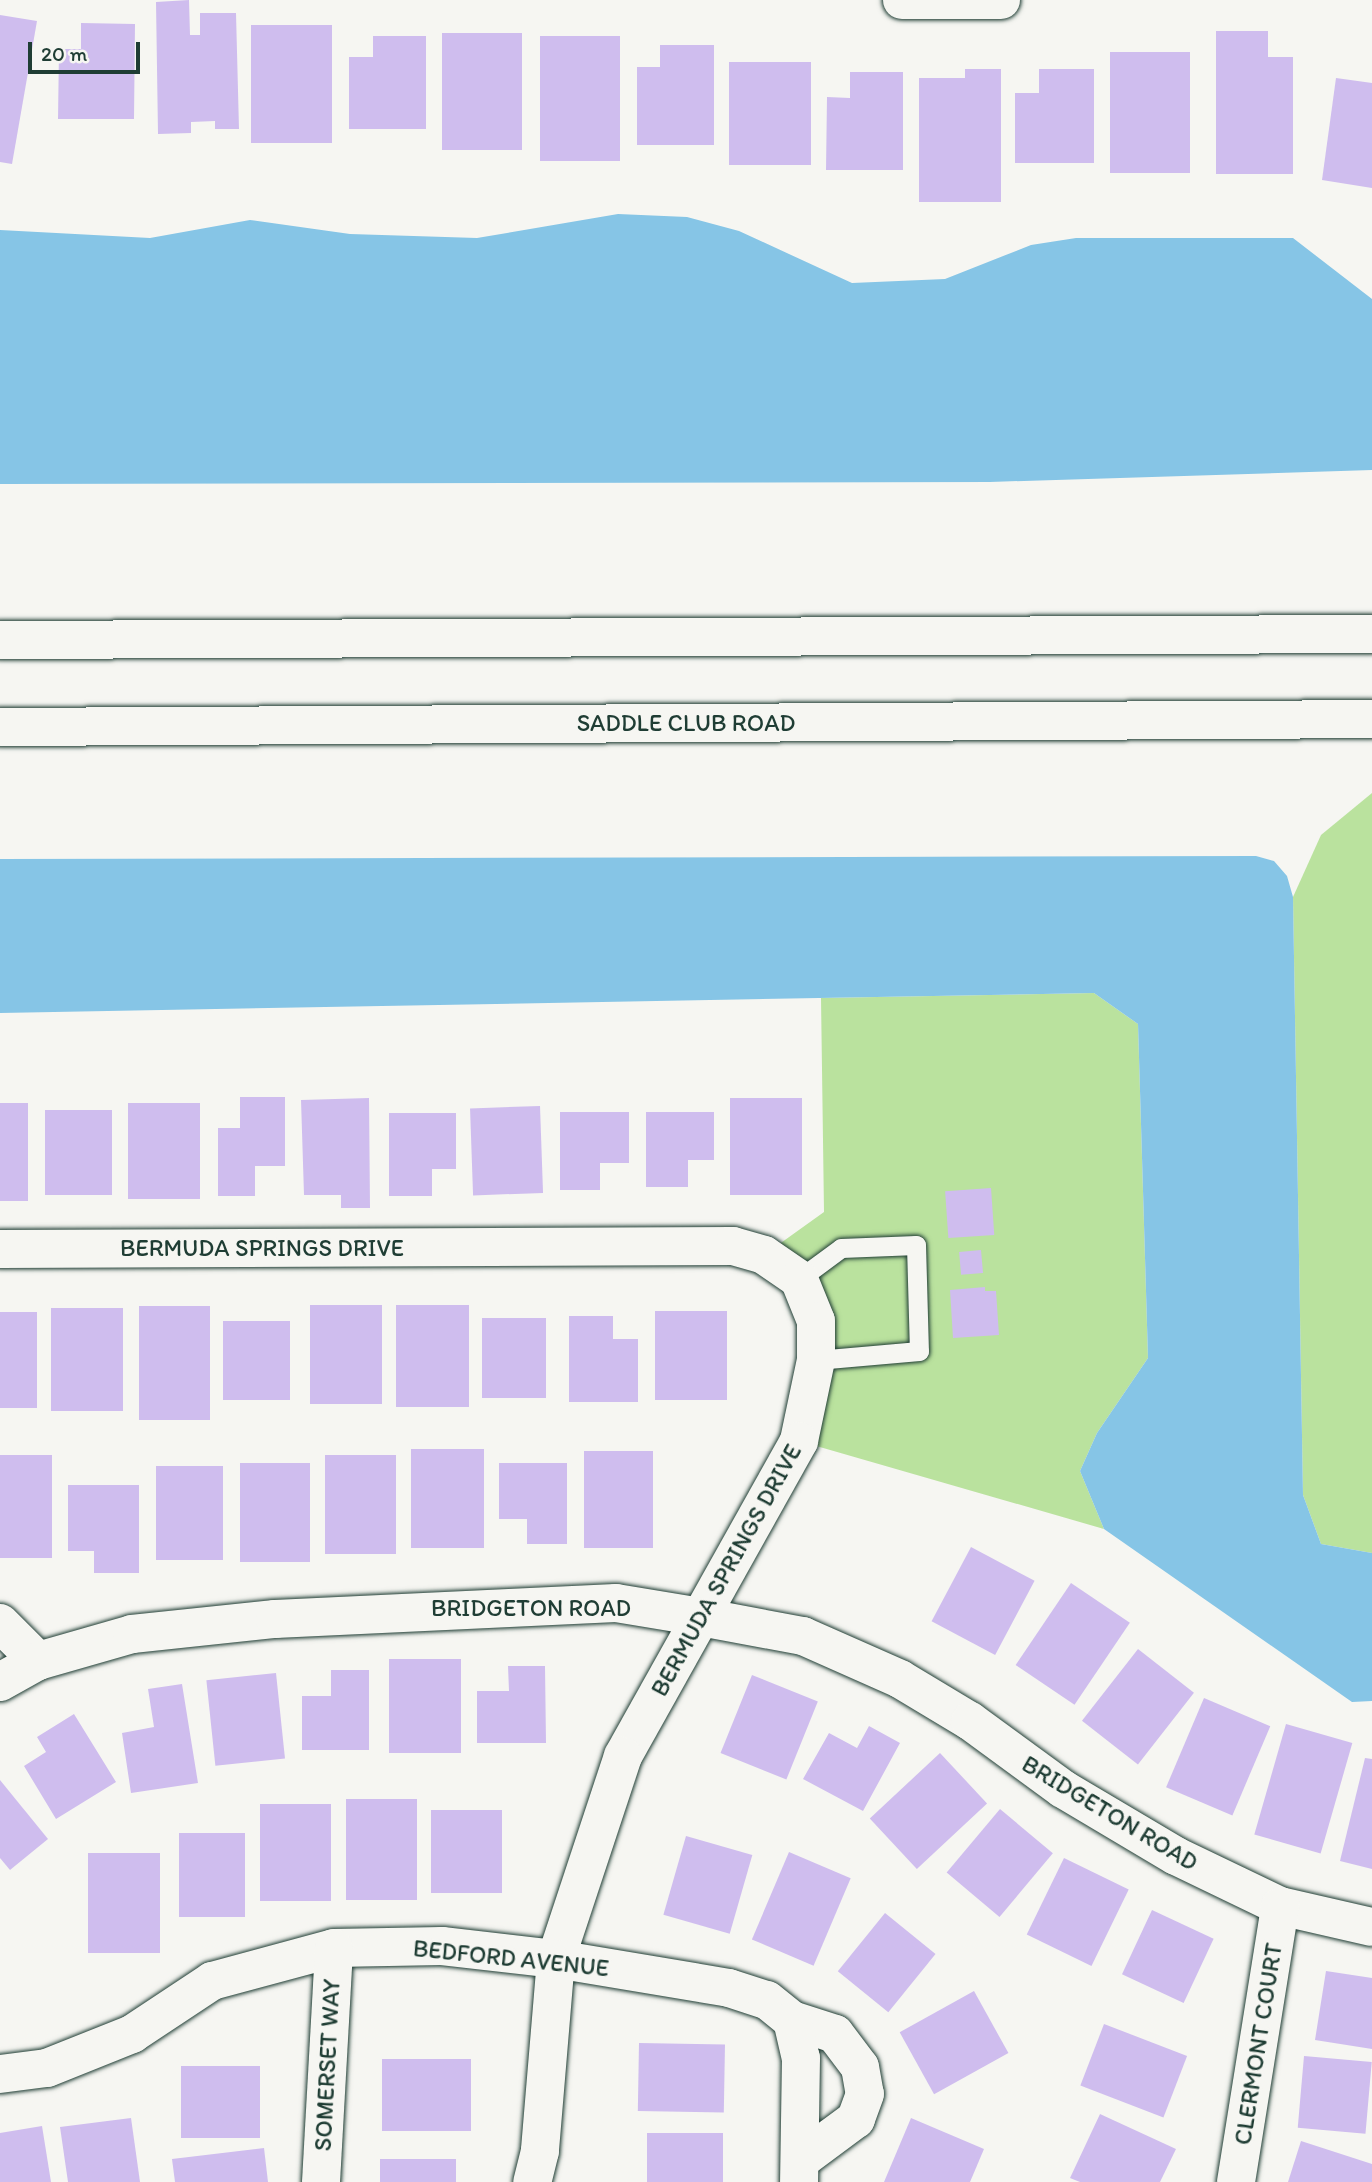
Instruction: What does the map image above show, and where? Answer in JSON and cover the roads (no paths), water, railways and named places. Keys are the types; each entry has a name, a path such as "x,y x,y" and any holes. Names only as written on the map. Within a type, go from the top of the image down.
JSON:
{"street":[{"path":"902,0 1000,0"},
{"path":"0,640 1372,634"},
{"name":"SADDLE CLUB ROAD","path":"0,727 1372,719"},
{"name":"BERMUDA SPRINGS DRIVE","path":"0,1249 733,1246 764,1255 799,1279 816,1321 816,1360 799,1441 623,1756 556,1959 542,2174"},
{"name":"BRIDGETON ROAD","path":"0,1682 38,1661 132,1634 414,1609 616,1603 701,1617 803,1636 900,1679 970,1721 1074,1796 1175,1856 1280,1906 1372,1927"},
{"path":"0,1623 38,1661"},
{"name":"CLERMONT COURT","path":"1236,2182 1280,1906"},
{"name":"BEDFORD AVENUE","path":"0,2074 47,2068 132,2034 212,1981 264,1963 334,1948 442,1946 556,1959 729,1988 767,2000 792,2020 835,2034 860,2067 865,2094 856,2119 800,2171"},
{"name":"SOMERSET WAY","path":"321,2182 334,1948"},
{"path":"792,2020 801,2057 800,2171"}],"lane":[{"path":"799,1279 841,1248 916,1245 919,1351 816,1360"}],"water":[{"path":"618,214 687,217 739,231 852,283 945,279 1031,245 1076,238 1293,238 1372,299 1372,470 990,482 0,484 0,230 150,238 250,220 350,234 477,238"},
{"path":"1256,856 1274,861 1287,876 1293,897 1303,1495 1321,1544 1372,1553 1372,1701 1352,1702 1104,1529 1080,1471 1097,1433 1148,1358 1138,1024 1094,993 0,1013 0,859"}]}
